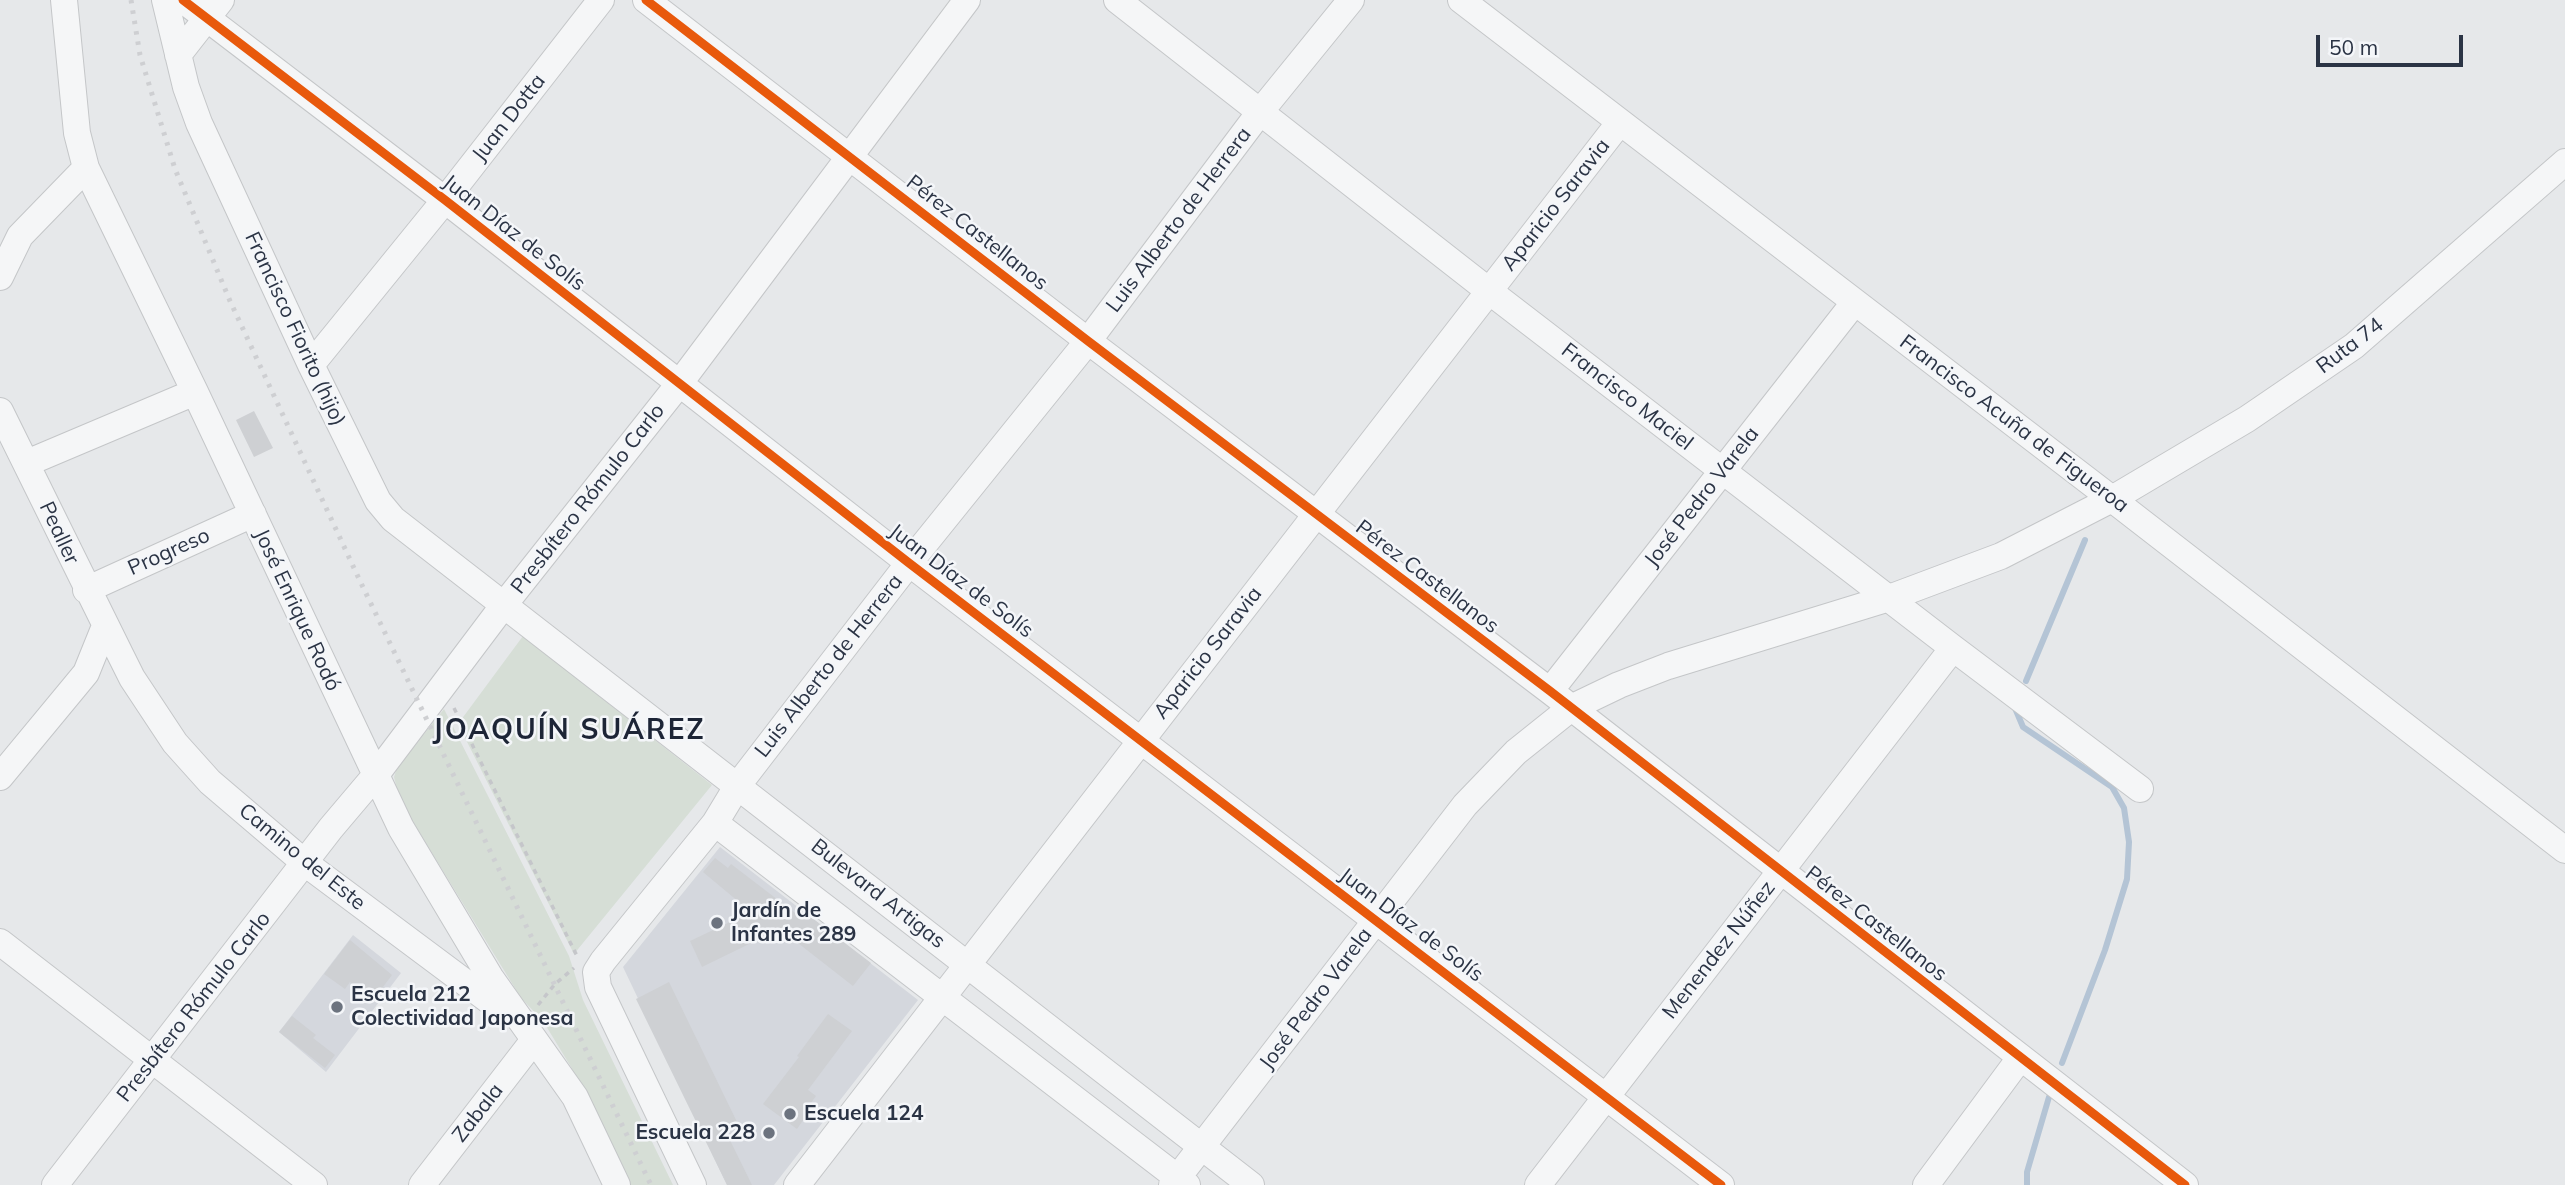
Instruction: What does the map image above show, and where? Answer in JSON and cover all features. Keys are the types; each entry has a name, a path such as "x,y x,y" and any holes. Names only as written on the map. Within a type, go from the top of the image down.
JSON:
{"street":[{"name":"José Enrique Rodó","path":"64,0 77,133 86,168 401,828 490,977 575,1097 617,1185"},
{"name":"Francisco Fiorito (hijo)","path":"165,0 186,87 199,123 311,365 379,501 393,519 503,606"},
{"name":"Juan Díaz de Solís","path":"183,0 214,10 445,200 679,384 1721,1185"},
{"name":"Juan Dotta","path":"311,365 445,200 601,0"},
{"name":"Pérez Castellanos","path":"646,0 1088,341 1561,700 2185,1185"},
{"name":"Presbítero Rómulo Carlo","path":"55,1185 331,828 376,776 503,606 679,384 967,0"},
{"name":"Francisco Maciel","path":"1117,0 1489,291 2140,789"},
{"name":"Luis Alberto de Herrera","path":"693,1185 597,987 596,972 715,823 738,785 909,563 1088,341 1260,112 1351,0"},
{"name":"Francisco Acuña de Figueroa","path":"1461,0 2565,850"},
{"path":"178,55 214,10"},
{"name":"Aparicio Saravia","path":"797,1185 1620,122"},
{"name":"Ruta 74","path":"1561,700 1619,685 1668,666 1889,598 2001,556 2112,499 2247,419 2354,346 2565,162"},
{"path":"0,277 10,228 86,168"},
{"name":"José Pedro Varela","path":"1179,1183 1202,1147 1465,804 1516,752 1561,700 1723,471 1854,303"},
{"path":"27,463 195,392"},
{"name":"Pealler","path":"0,411 86,590 120,654"},
{"name":"Progreso","path":"86,590 253,514"},
{"name":"Bulevard Artigas","path":"503,606 738,785 1251,1185"},
{"path":"0,777 86,673 104,626"},
{"name":"Menendez Núñez","path":"1538,1185 1953,648"},
{"name":"Camino del Este","path":"120,654 132,678 175,743 210,782 305,863 528,1032"},
{"path":"86,673 118,672 132,678"},
{"name":"Bulevard Artigas","path":"715,823 1115,1129 1179,1183"},
{"path":"274,834 294,837 312,835 331,828"},
{"path":"0,942 314,1185"},
{"name":"Zabala","path":"422,1185 528,1032"},
{"path":"1926,1185 2020,1058"},
{"path":"1115,1129 1114,1115 1126,1102 1141,1098"}],"path":[{"path":"444,687 580,962 555,985 528,1032"}],"shaded area":[{"path":"523,636 712,785 574,954 458,724"},
{"path":"444,709 569,956 583,1000 673,1185 628,1185 571,1067 543,1021 521,998 400,801 394,777 397,768"},
{"path":"720,847 918,1000 774,1185 727,1185 623,967"},
{"name":"Escuela 212 Colectividad Japonesa","path":"353,935 401,973 326,1072 279,1032"}],"building":[{"path":"254,411 273,448 254,457 236,420"},
{"path":"715,858 728,868 731,864 799,916 803,911 871,963 853,986 780,929 702,967 690,941 751,912 703,872"},
{"path":"350,940 392,975 373,1000 350,982 345,989 324,974"},
{"path":"669,982 737,1122 724,1128 752,1185 727,1185 636,999"},
{"path":"828,1014 852,1031 808,1090 816,1096 797,1129 763,1104"},
{"path":"292,1016 316,1035 313,1038 335,1055 325,1068 279,1032"}],"waterway":[{"path":"2026,681 2085,540"},
{"path":"2015,708 2023,727 2112,787 2124,808 2129,842 2127,879 2105,950 2062,1063"},
{"path":"2027,1185 2027,1172 2049,1097"}],"railway":[{"path":"131,0 140,55 175,169 230,301 360,581 651,1185"}],"cycle path":[{"path":"183,0 445,200 909,563 1721,1185"},
{"path":"646,0 1088,341 1550,691 2185,1185"}],"place":[{"name":"Jardín de Infantes 289","path":"717,923"},
{"name":"Escuela 212 Colectividad Japonesa","path":"337,1007"},
{"name":"Escuela 124","path":"790,1114"},
{"name":"Escuela 228","path":"769,1133"}],"district":[{"name":"JOAQUÍN SUÁREZ","path":"569,731"}]}
